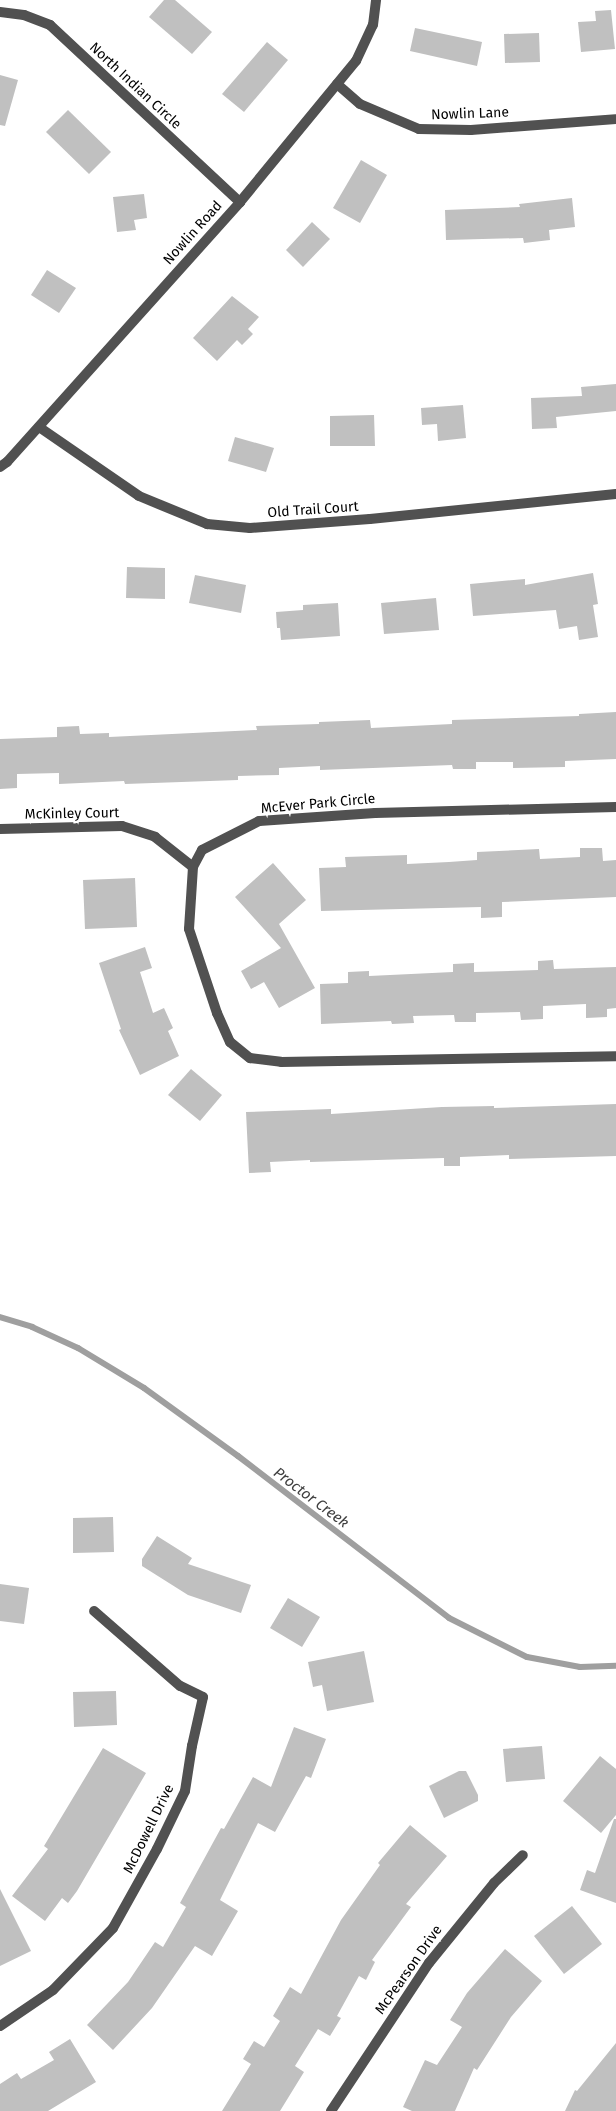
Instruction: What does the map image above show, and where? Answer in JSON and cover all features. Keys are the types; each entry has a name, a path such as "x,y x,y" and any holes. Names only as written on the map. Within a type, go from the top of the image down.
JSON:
{"street":[{"name":"Nowlin Road","path":"0,467 8,462 240,202 338,84 356,61 373,26 376,0"},
{"name":"North Indian Circle","path":"0,12 24,15 50,25 240,202"},
{"name":"Nowlin Lane","path":"338,84 360,104 419,130 471,130 616,119"},
{"name":"Old Trail Court","path":"38,427 139,496 207,524 250,528 616,494"},
{"name":"McEver Park Circle","path":"192,867 202,850 258,822 375,813 616,807"},
{"name":"McKinley Court","path":"0,829 122,826 155,838 192,867"},
{"path":"192,867 189,929 217,1013 230,1042 250,1058 290,1062 616,1056"},
{"name":"McDowell Drive","path":"0,2026 53,1990 113,1928 157,1849 185,1791 192,1746 203,1697 180,1686 94,1610"},
{"name":"McPearson Drive","path":"331,2111 428,1963 494,1883 522,1855"}],"building":[{"path":"164,0 175,0 212,32 192,54 149,17"},
{"path":"611,10 615,49 581,52 578,22 596,21 595,11"},
{"path":"415,28 482,42 477,66 410,51"},
{"path":"539,33 540,62 505,63 504,34"},
{"path":"267,42 288,60 244,112 222,94"},
{"path":"0,75 18,80 5,126 0,125"},
{"path":"68,110 111,152 89,174 46,132"},
{"path":"361,160 387,175 360,223 333,208"},
{"path":"144,194 147,218 134,220 136,230 117,232 113,197"},
{"path":"572,198 575,227 549,230 550,240 524,243 523,238 446,240 445,210 520,207 519,204"},
{"path":"312,222 330,239 303,267 286,250"},
{"path":"47,270 76,288 59,313 31,295"},
{"path":"232,296 259,317 248,329 253,334 242,345 237,340 217,361 193,338"},
{"path":"616,384 616,411 556,417 557,428 532,429 531,398 582,396 581,387"},
{"path":"463,405 466,438 438,441 437,424 422,425 421,408"},
{"path":"374,415 375,446 330,446 330,416"},
{"path":"235,437 274,448 266,472 228,461"},
{"path":"127,567 165,568 165,599 126,598"},
{"path":"593,573 598,604 593,605 598,637 579,640 577,626 559,629 556,610 473,616 470,584 525,579 525,585"},
{"path":"195,575 246,585 241,613 189,603"},
{"path":"436,598 439,630 384,634 381,603"},
{"path":"338,603 340,636 281,640 280,628 277,628 276,612 303,610 303,605"},
{"path":"616,712 616,759 565,761 565,767 513,768 513,762 476,762 476,769 453,769 452,765 320,770 320,766 279,768 279,775 238,776 238,780 125,784 124,781 59,784 59,773 17,774 17,788 0,789 0,739 57,737 57,727 79,726 80,734 109,733 109,737 257,730 256,726 319,724 319,722 370,720 371,728 452,724 452,720 579,716 579,714"},
{"path":"580,848 602,848 603,861 616,860 616,897 502,902 502,917 481,918 481,907 321,911 319,868 346,867 345,857 407,855 407,864 477,860 477,852 539,849 540,859 580,857"},
{"path":"273,863 306,900 279,924 315,988 279,1008 264,982 251,989 241,971 281,948 235,897"},
{"path":"135,878 137,927 85,929 83,880"},
{"path":"145,947 152,968 140,972 153,1013 164,1008 173,1028 168,1031 179,1056 140,1075 119,1030 121,1029 99,963"},
{"path":"553,960 554,969 616,967 616,1008 607,1009 607,1017 586,1018 586,1004 543,1006 543,1019 521,1020 520,1012 476,1013 476,1022 455,1022 454,1015 413,1016 414,1023 392,1024 391,1021 321,1024 320,984 348,983 348,972 369,971 369,976 453,972 453,964 474,963 474,972 538,970 538,961"},
{"path":"191,1069 222,1095 200,1121 168,1095"},
{"path":"616,1104 616,1156 509,1159 509,1155 460,1157 460,1166 444,1166 444,1158 310,1162 310,1160 270,1162 271,1172 249,1173 246,1112 331,1109 331,1114 442,1107 494,1106 494,1108"},
{"path":"113,1517 114,1552 73,1553 73,1518"},
{"path":"157,1536 192,1558 188,1564 251,1585 241,1613 188,1595 142,1566 142,1559"},
{"path":"0,1584 29,1588 24,1624 0,1621"},
{"path":"288,1598 320,1617 302,1647 270,1628"},
{"path":"364,1651 374,1702 327,1711 322,1685 313,1687 308,1662"},
{"path":"116,1691 117,1725 74,1727 73,1692"},
{"path":"294,1727 326,1739 311,1778 306,1776 275,1832 258,1823 220,1900 238,1911 212,1956 195,1946 152,2008 113,2050 87,2025 128,1982 155,1942 163,1947 186,1907 180,1903 221,1828 224,1829 253,1777 271,1787"},
{"path":"542,1746 545,1779 506,1782 503,1749"},
{"path":"103,1748 146,1773 77,1891 68,1903 62,1898 45,1921 12,1896 48,1849 44,1846"},
{"path":"600,1756 616,1769 616,1815 601,1833 563,1801"},
{"path":"459,1771 466,1771 478,1795 478,1801 444,1818 429,1786"},
{"path":"614,1819 616,1819 616,1903 580,1890 587,1870 595,1873"},
{"path":"410,1825 447,1856 406,1904 411,1907 372,1960 375,1962 366,1980 359,1976 337,2016 341,2018 330,2036 318,2029 295,2066 304,2072 280,2111 222,2111 251,2064 243,2059 254,2041 264,2047 280,2021 273,2016 290,1987 301,1994 341,1920 380,1865 378,1863"},
{"path":"0,1889 31,1951 0,1966"},
{"path":"572,1906 602,1944 564,1974 534,1936"},
{"path":"505,1949 542,1981 511,2017 477,2070 474,2068 455,2111 412,2111 403,2107 425,2060 437,2065 462,2027 450,2020 467,1993"},
{"path":"70,2039 96,2082 48,2111 0,2111 0,2084 17,2073 21,2079 54,2060 49,2052"},
{"path":"616,2043 616,2111 565,2111 575,2090 577,2091"}],"waterway":[{"name":"Proctor Creek","path":"0,1317 32,1327 78,1348 144,1388 238,1456 449,1618 527,1657 580,1667 616,1666"}]}
